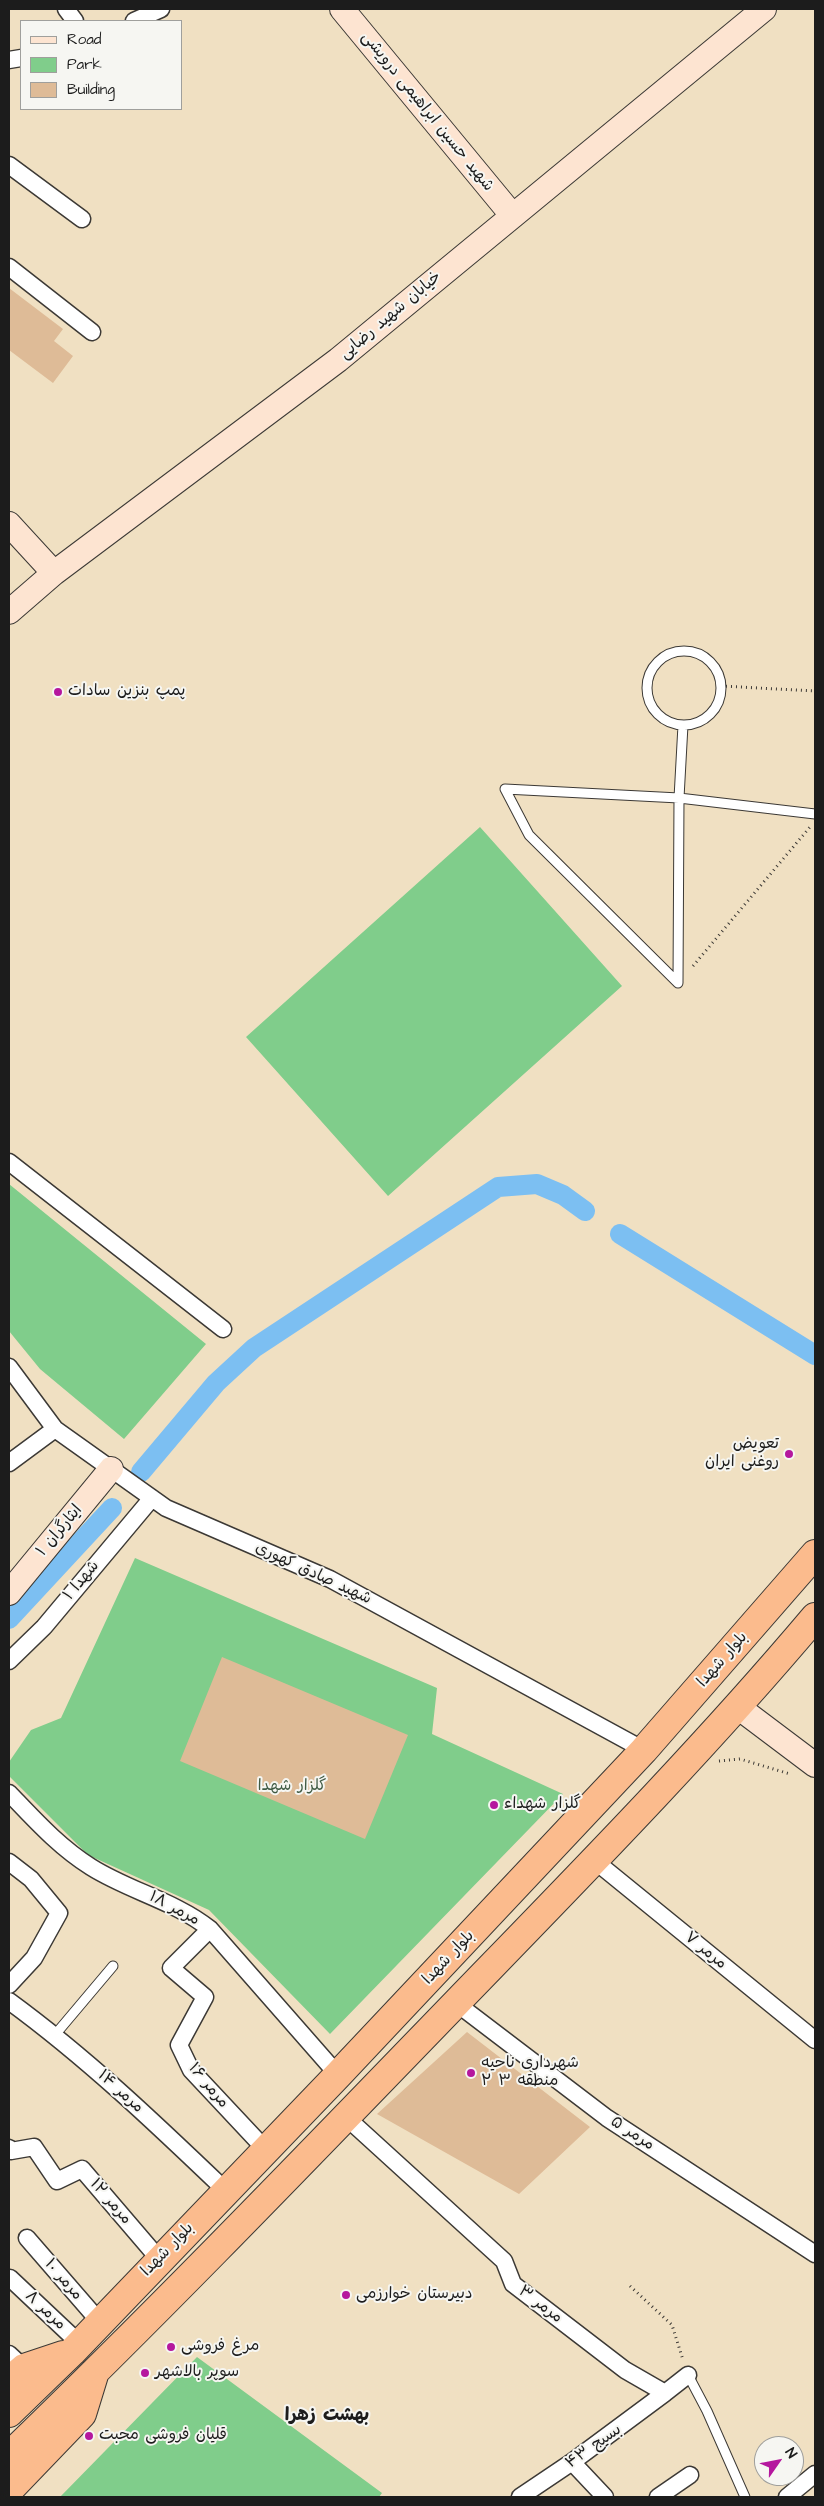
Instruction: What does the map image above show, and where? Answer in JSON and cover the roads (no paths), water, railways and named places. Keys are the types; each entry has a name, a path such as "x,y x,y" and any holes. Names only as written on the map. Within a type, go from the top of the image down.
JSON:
{"highway":[{"name":"بلوار شهدا","path":"9,2413 75,2348 225,2190 338,2075 644,1750 815,1554"},
{"path":"9,2456 95,2373 347,2118 595,1861 738,1707 815,1617"},
{"path":"14,2368 75,2348"},
{"path":"9,2490 82,2414 95,2373"}],"street":[{"path":"66,9 74,20"},
{"path":"136,20 161,9"},
{"name":"شهید حسین ابراهیمی درویشی","path":"342,9 512,215"},
{"name":"خیابان شهید رضایی","path":"9,612 54,573 338,360 764,9"},
{"path":"9,165 82,219"},
{"path":"9,267 92,332"},
{"path":"9,524 54,573"},
{"path":"9,1162 223,1329"},
{"name":"شهید صادق کهوری","path":"9,1367 56,1429 166,1508 330,1579 644,1750"},
{"path":"9,1463 56,1429"},
{"name":"ایثارگران ۱","path":"9,1593 111,1469"},
{"name":"شهدا ۱","path":"9,1661 44,1627 152,1498"},
{"path":"738,1707 806,1770"},
{"name":"مرمر ۱۸","path":"9,1793 53,1838 91,1867 194,1917 210,1929 338,2075"},
{"name":"مرمر ۷","path":"595,1861 815,2040"},
{"path":"9,1862 31,1879 58,1913 34,1958 9,1985"},
{"name":"مرمر ۱۶","path":"210,1929 171,1968 205,1997 179,2045 191,2070 265,2149"},
{"name":"مرمر ۱۴","path":"9,2002 54,2036 157,2124 225,2190"},
{"name":"مرمر ۵","path":"456,2003 607,2118 815,2254"},
{"name":"مرمر ۳","path":"347,2118 504,2261 513,2284 626,2370 665,2393"},
{"name":"مرمر ۱۲","path":"10,2151 34,2148 58,2181 82,2169 160,2259"},
{"name":"مرمر ۱۰","path":"27,2238 99,2321"},
{"name":"مرمر ۸","path":"10,2278 75,2348"},
{"path":"665,2393 688,2375"},
{"name":"بسیج ۴۳","path":"520,2497 572,2462 665,2393"},
{"path":"572,2462 605,2497"},
{"path":"658,2497 690,2475"},
{"path":"787,2497 813,2478"}],"lane":[{"path":"691,651 703,655 712,664 718,674 721,686 720,698 706,718 695,723 683,725 671,722 660,716 652,707 648,696 647,683 650,671 657,661 667,654 691,651"},
{"path":"683,725 679,798 678,983 529,835 505,789 679,798 815,814"},
{"path":"54,2036 113,1966"},
{"path":"688,2375 707,2410 745,2497"}],"waterway":[{"path":"141,1472 216,1383 254,1348 498,1187 537,1184 563,1195 585,1211"},
{"path":"620,1234 815,1355"},
{"path":"9,1619 112,1508"}],"place":[{"name":"پمپ بنزین سادات","path":"58,692"},
{"name":"تعویض روغنی ایران","path":"789,1454"},
{"name":"گلزار شهداء","path":"494,1805"},
{"name":"شهرداری ناحیه ۲ منطقه ۳","path":"471,2073"},
{"name":"دبیرستان خوارزمی","path":"346,2295"},
{"name":"مرغ فروشی","path":"171,2347"},
{"name":"سوپر بالاشهر","path":"145,2373"},
{"name":"قلیان فروشی محبت","path":"89,2436"}],"district":[{"name":"بهشت زهرا","path":"327,2416"}],"park label":[{"name":"گلزار شهدا","path":"292,1787"}]}
